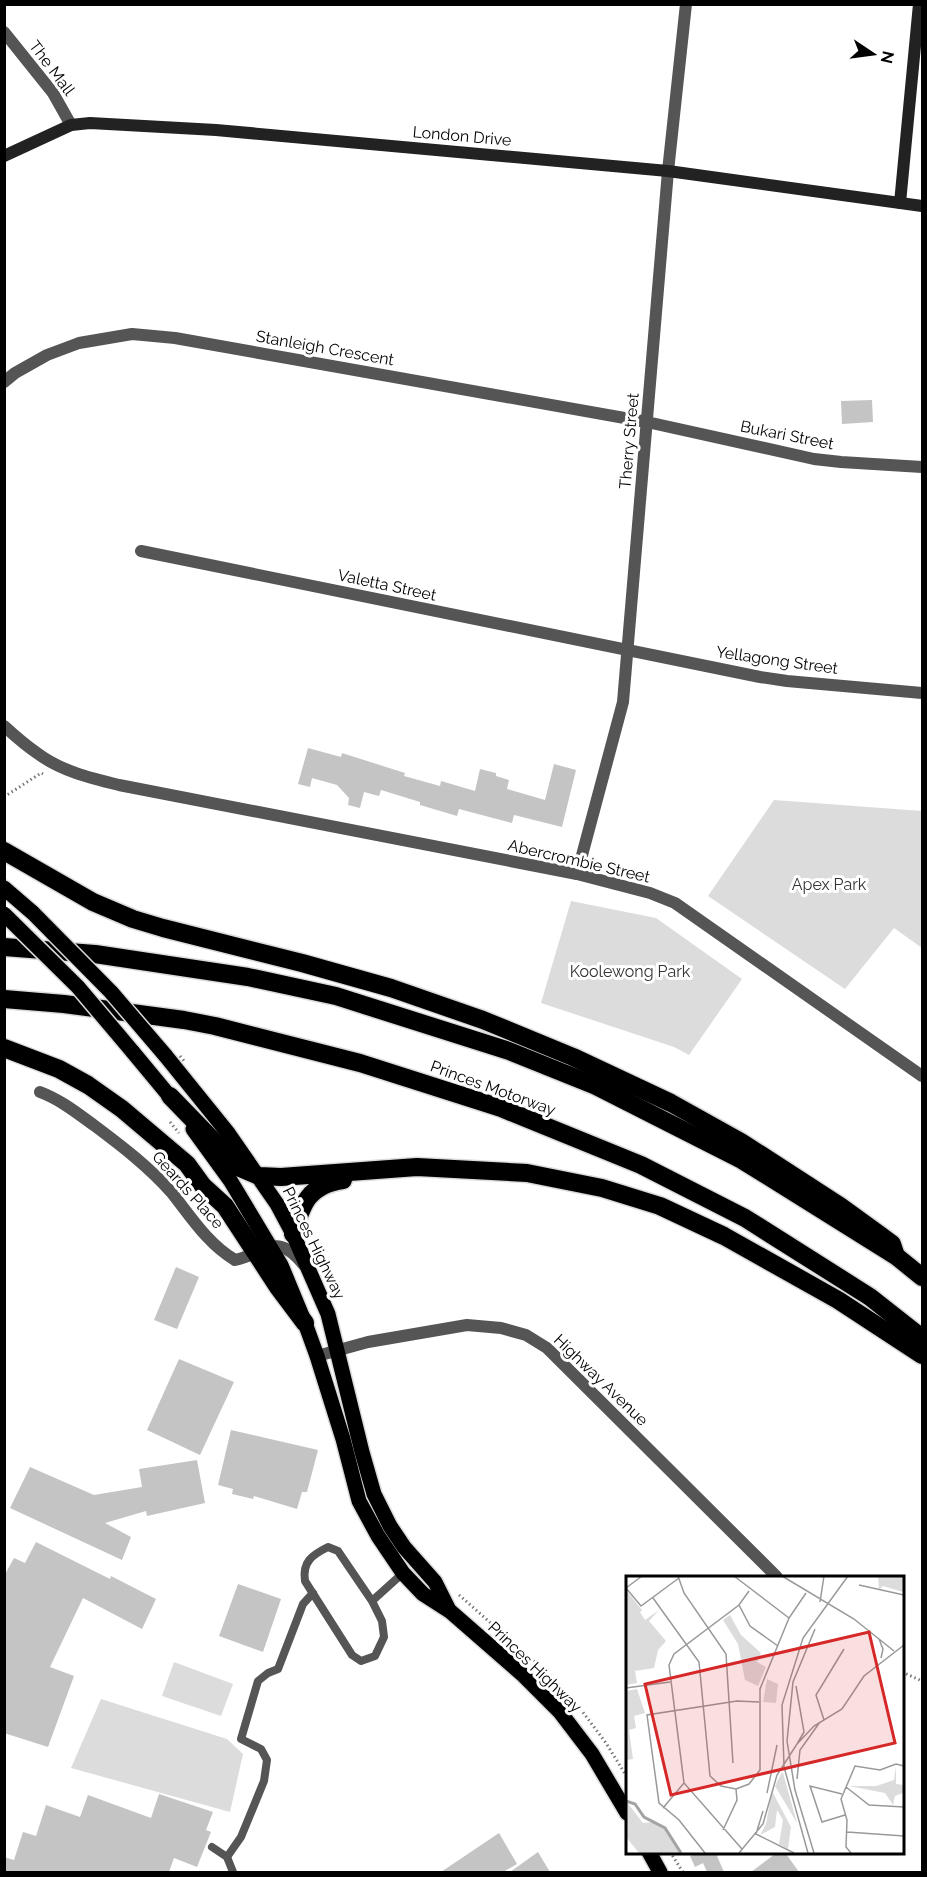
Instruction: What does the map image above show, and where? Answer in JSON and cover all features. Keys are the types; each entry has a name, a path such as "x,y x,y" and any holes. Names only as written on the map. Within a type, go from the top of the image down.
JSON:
{"highway":[{"path":"4,851 85,897 133,919 391,988 483,1020 573,1057 671,1103 741,1142 880,1234 892,1244 896,1256"},
{"path":"4,947 95,954 248,977 336,996 509,1051 596,1086 742,1160 896,1256 922,1277"},
{"name":"Princes Motorway","path":"4,999 64,1004 215,1026 360,1063 501,1108 641,1166 745,1218 870,1297 922,1338"},
{"path":"4,1048 59,1069 88,1085 122,1109 187,1164 203,1186 225,1206 263,1250 305,1323"},
{"path":"170,1096 240,1168 259,1176 292,1176 417,1167 527,1173 602,1188 660,1206 794,1274 922,1355"},
{"path":"293,1234 308,1196 319,1186 369,1176 473,1170"}],"main road":[{"name":"Princes Highway","path":"4,888 33,913 111,992 228,1133 277,1204 312,1274 328,1314 374,1494 399,1540 435,1582 451,1612"},
{"path":"4,914 78,987 170,1096 230,1180 263,1250"},
{"name":"Princes Highway","path":"305,1323 343,1439 359,1501 378,1536 404,1573 423,1594 451,1612 522,1674 560,1712 592,1754 626,1811"},
{"path":"650,1853 660,1871"}],"street":[{"name":"Therry Street","path":"577,874 623,702 668,171 686,4"},
{"path":"900,203 919,4"},
{"name":"The Mall","path":"4,32 53,93 71,125"},
{"name":"London Drive","path":"4,156 71,125 90,123 216,130 668,171 922,206"},
{"name":"Stanleigh Crescent","path":"4,382 47,355 79,343 132,334 175,338 647,422"},
{"name":"Bukari Street","path":"647,422 814,459 922,467"},
{"name":"Valetta Street","path":"141,551 628,651"},
{"name":"Yellagong Street","path":"628,651 787,681 922,693"},
{"name":"Abercrombie Street","path":"4,726 38,754 54,764 85,777 577,874 650,893 675,903 922,1076"},
{"name":"Geards Place","path":"40,1092 56,1098 147,1166 190,1218 224,1253 236,1260 263,1250 284,1246 294,1252 312,1274"},
{"name":"Highway Avenue","path":"317,1356 338,1349 403,1335 467,1325 501,1328 526,1335 546,1348 776,1576"}],"lane":[{"path":"328,1547 338,1551 372,1600 382,1621 384,1637 375,1656 361,1661 352,1655 305,1581 304,1571 312,1555 328,1547"},
{"path":"372,1600 404,1573"},
{"path":"227,1857 241,1837 264,1781 267,1760 261,1749 241,1739 258,1681 278,1669 303,1604 313,1593"},
{"path":"212,1847 227,1857 233,1872"}],"path":[{"path":"4,797 41,773 51,778"},
{"path":"457,1593 554,1679 606,1743 626,1775"},
{"path":"903,1672 922,1682"},
{"path":"671,1853 683,1872"}],"green space":[{"name":"Apex Park","path":"774,800 922,811 922,948 894,928 845,989 708,896"},
{"name":"Koolewong Park","path":"571,901 656,918 742,979 689,1055 674,1047 541,1003"},
{"path":"174,1662 233,1684 221,1716 162,1696"},
{"path":"101,1699 227,1739 243,1754 230,1812 71,1768"}],"building":[{"path":"872,400 873,422 842,424 841,401"},
{"path":"308,748 341,757 342,753 405,773 404,776 440,786 441,781 475,791 480,769 496,773 496,776 509,780 507,789 545,800 554,764 576,770 562,827 514,815 512,823 459,809 457,816 381,790 379,796 364,792 360,808 348,805 349,798 337,785 312,778 310,787 298,784"},
{"path":"176,1267 199,1277 177,1329 154,1320"},
{"path":"179,1359 234,1382 200,1455 147,1430"},
{"path":"231,1430 318,1450 307,1492 302,1492 297,1509 254,1496 253,1499 232,1494 233,1489 218,1485"},
{"path":"197,1460 205,1503 147,1516 146,1511 105,1523 131,1537 122,1560 10,1508 30,1467 94,1495 142,1487 139,1469"},
{"path":"36,1542 156,1599 142,1629 83,1598 50,1667 74,1676 48,1747 4,1733 4,1576 14,1558 25,1563"},
{"path":"238,1584 281,1599 263,1652 219,1636"},
{"path":"159,1794 213,1812 206,1830 211,1832 197,1867 174,1858 169,1872 4,1872 4,1857 14,1860 23,1832 36,1836 46,1805 80,1817 88,1795 151,1818"},
{"path":"499,1833 517,1864 503,1872 441,1872"},
{"path":"538,1852 550,1872 510,1872"},
{"path":"698,1853 722,1853 717,1856 724,1872 707,1872 703,1863 695,1867 690,1856"},
{"path":"776,1853 785,1853 799,1872 751,1872"}]}
